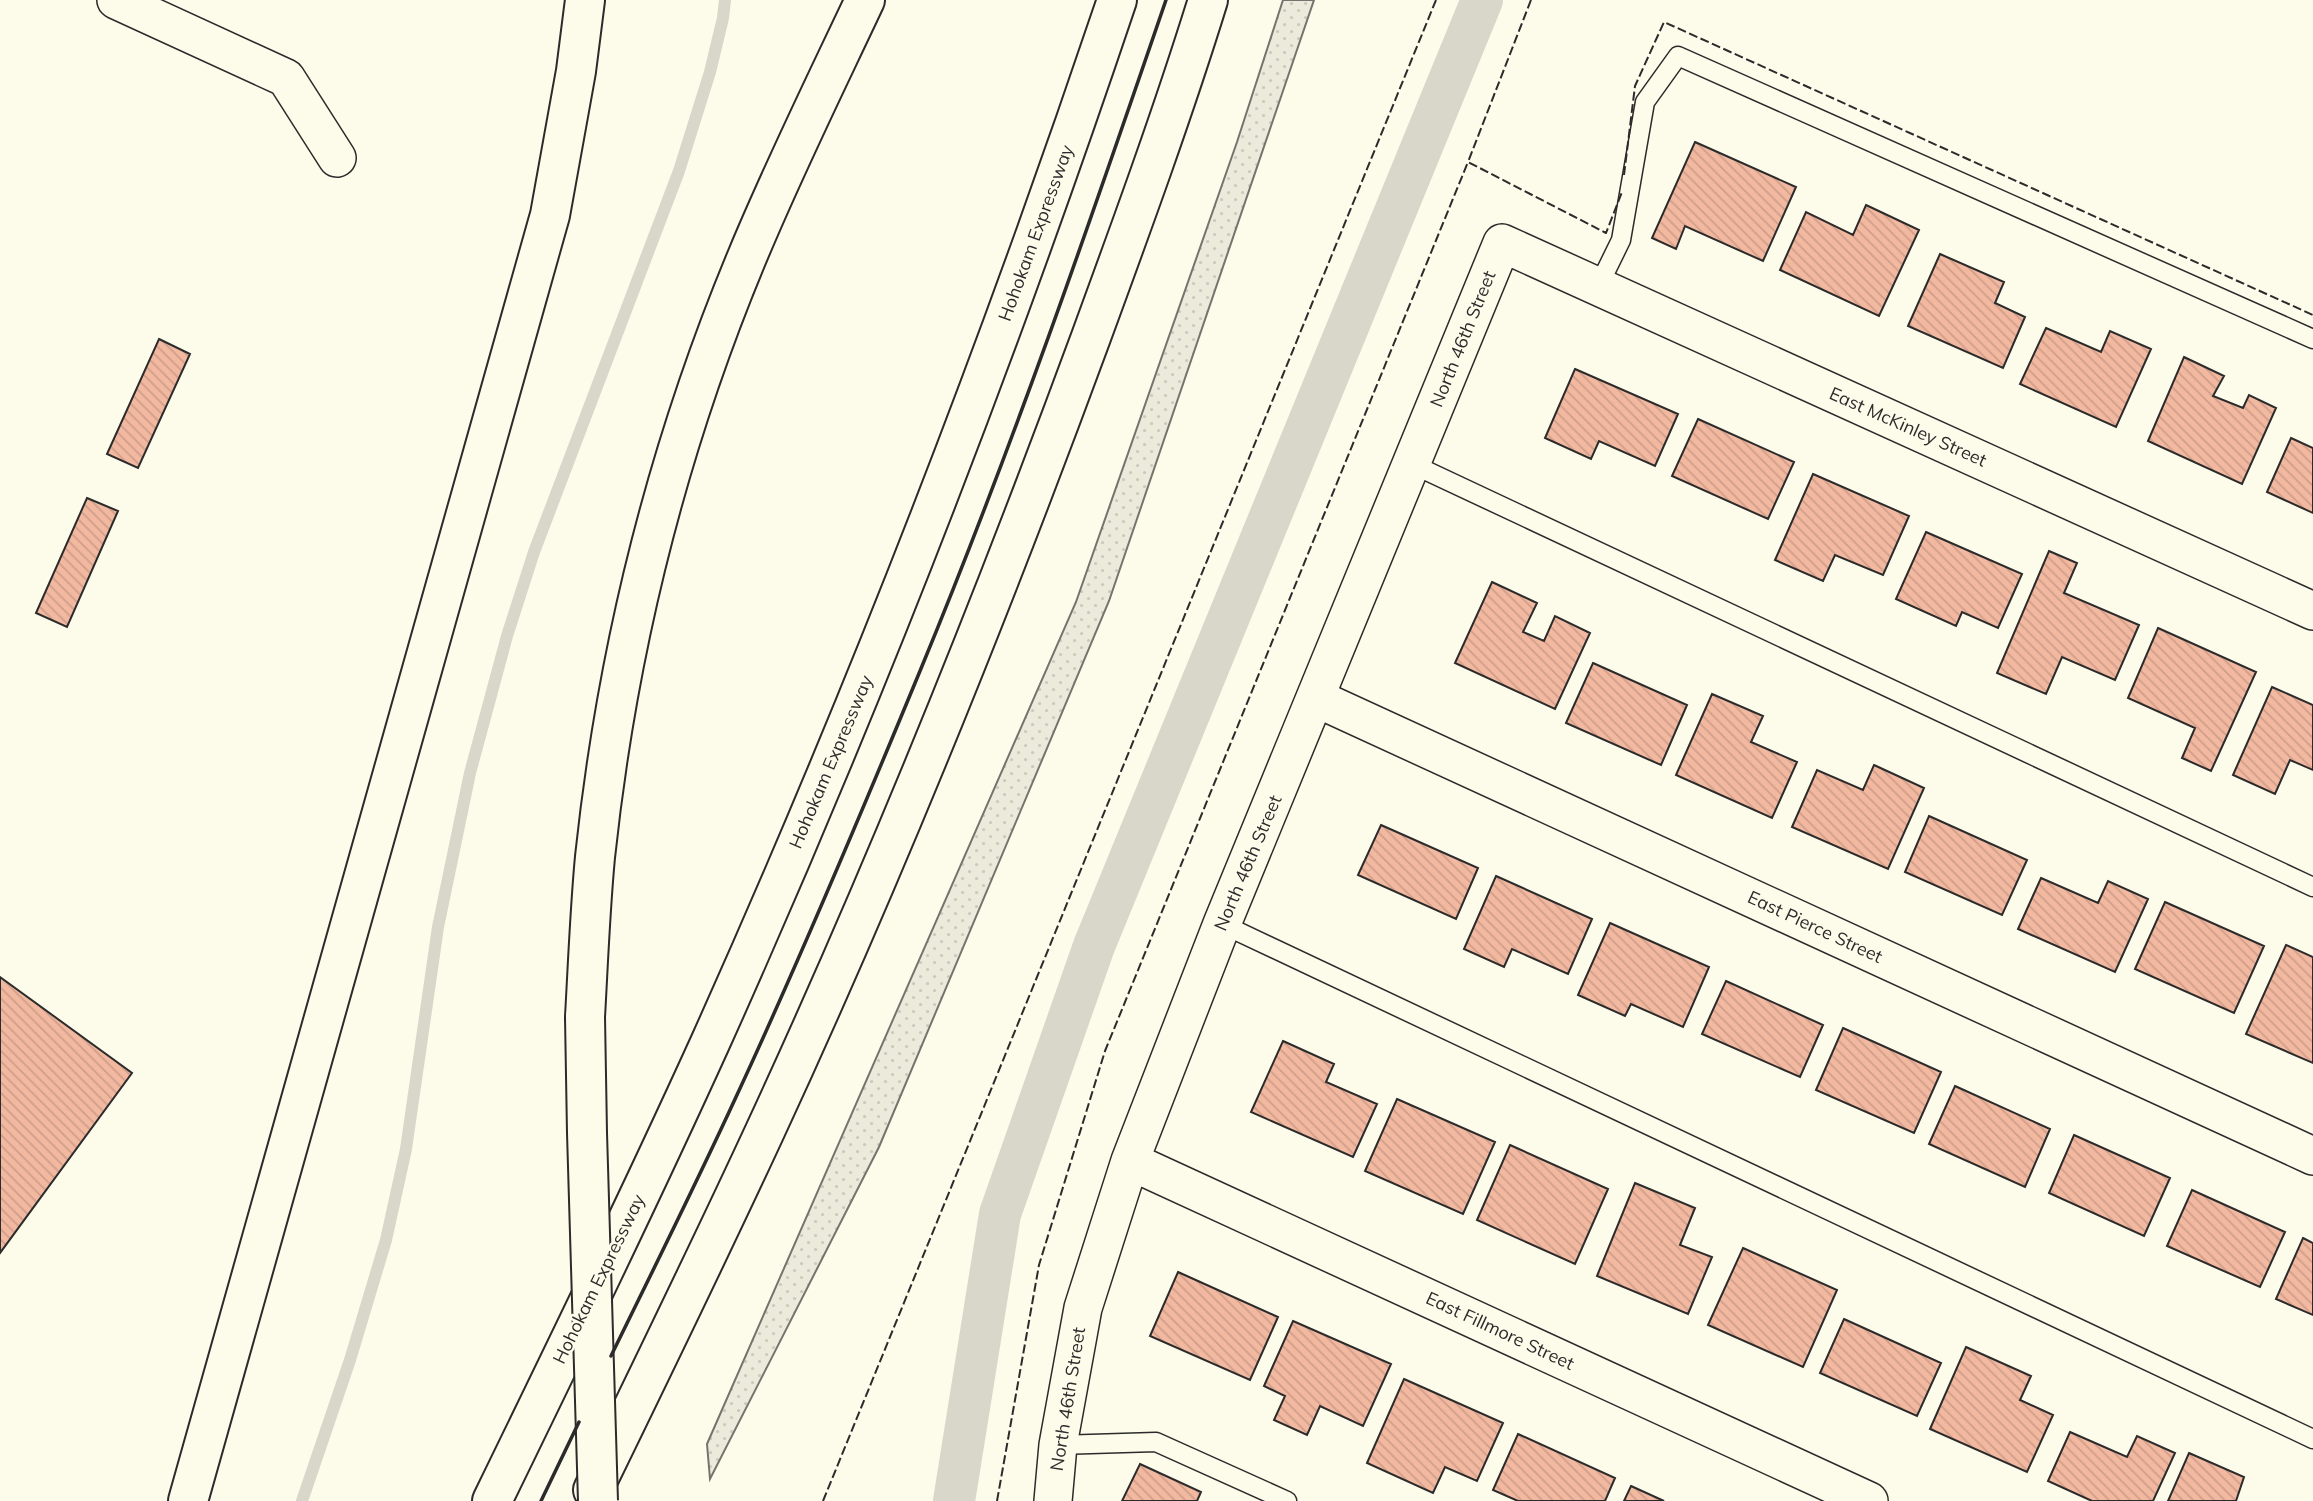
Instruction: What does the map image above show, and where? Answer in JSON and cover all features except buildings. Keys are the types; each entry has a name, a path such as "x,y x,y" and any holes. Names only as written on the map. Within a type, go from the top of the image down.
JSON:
{"highway":[{"path":"188,1501 550,215 576,71 584,0"},
{"path":"598,1501 585,1017 595,858 629,635 650,545 692,406 747,257 866,0"},
{"name":"Hohokam Expressway","path":"492,1501 711,1041 828,772 940,495 1041,220 1117,0"},
{"path":"588,1501 766,1130 932,746 1054,439 1154,163 1208,0"},
{"path":"165,1501 231,1347"}],"street":[{"path":"116,0 286,78 337,158"},
{"name":"East McKinley Street","path":"1502,243 2313,611"},
{"name":"North 46th Street","path":"1054,1501 1058,1444 1083,1308 1130,1161 1222,924 1502,243"},
{"name":"East Pierce Street","path":"1316,698 2313,1156"},
{"name":"East Fillmore Street","path":"1130,1161 1869,1501"}],"lane":[{"path":"1598,287 1621,240 1645,102 1678,56 2313,340"},
{"path":"1412,464 2313,887"},
{"path":"1222,924 2313,1438"},
{"path":"1058,1444 1156,1442 1287,1501"}],"shaded area":[{"path":"1283,0 1314,0 1109,601 879,1147 710,1479 707,1444 1076,602 1237,142"}],"waterway":[{"path":"302,1501 350,1360 386,1240 406,1149 438,927 470,773 507,636 534,552 679,171 710,72 725,0"},
{"path":"954,1501 1000,1214 1094,946 1482,0"}],"fence":[{"path":"823,1501 1436,0"},
{"path":"1531,0 1468,162 1606,233 1622,192"},
{"path":"1624,175 1635,86 1664,22 2313,315"},
{"path":"997,1501 1039,1265 1105,1051 1468,162"}],"wall":[{"path":"611,1356 706,1162 760,1044 830,885 954,588 1018,421 1166,0"},
{"path":"541,1501 579,1422"}]}
